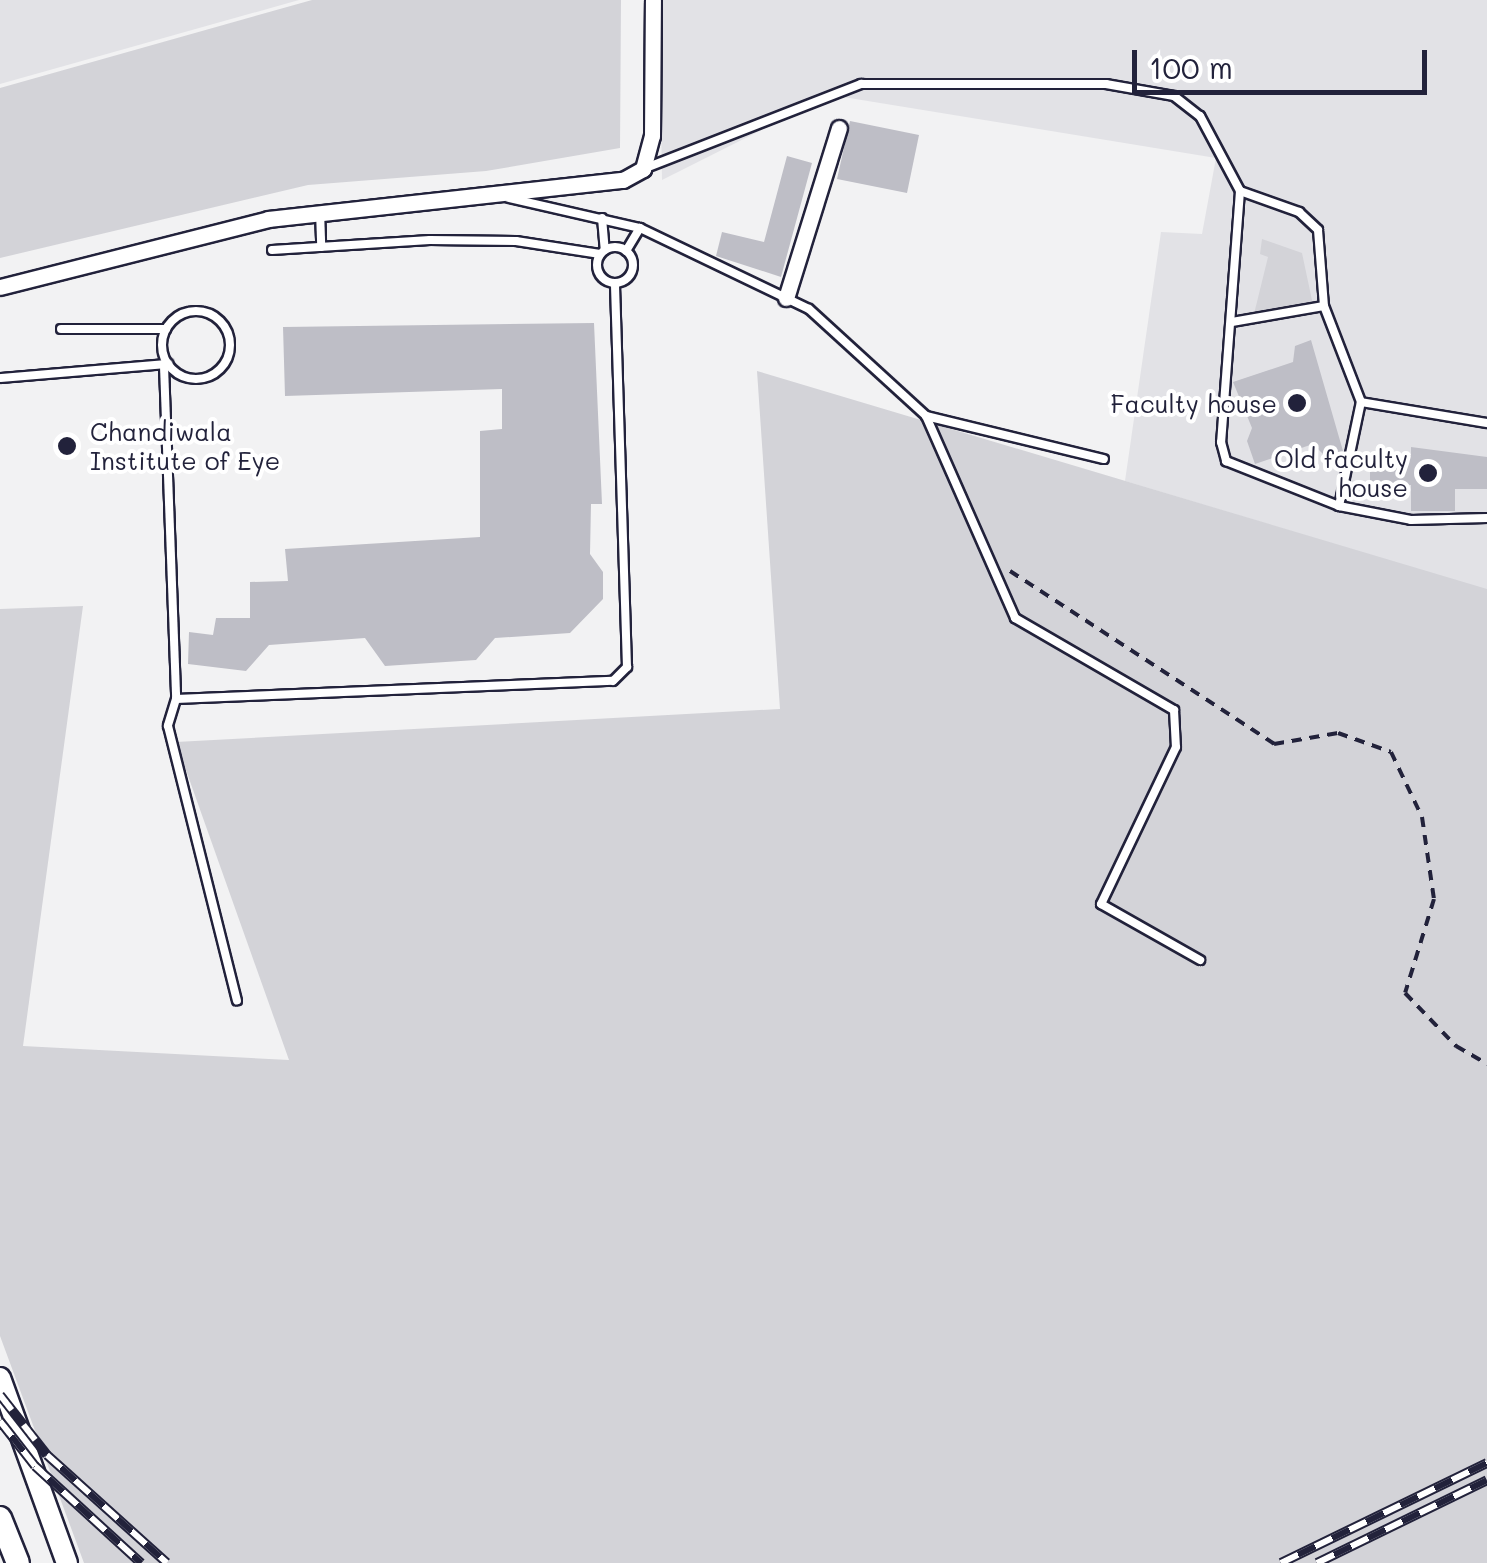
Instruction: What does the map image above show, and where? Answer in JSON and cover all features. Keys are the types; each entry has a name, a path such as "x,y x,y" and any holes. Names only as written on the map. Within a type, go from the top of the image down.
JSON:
{"main road":[{"path":"0,1518 18,1563"}],"street":[{"path":"0,287 320,211 623,180 642,168 652,136 652,0"},
{"path":"786,298 838,128"},
{"path":"0,1378 67,1563"}],"lane":[{"path":"642,168 861,84 1106,84 1188,104 1230,160 1240,192 1220,442 1226,461 1339,506 1411,520 1487,518"},
{"path":"1240,192 1314,223 1324,306 1361,402 1339,506"},
{"path":"490,194 640,228 786,298 828,321 926,416 982,553 1029,630 1124,675 1174,710 1176,747 1101,904 1200,960"},
{"path":"320,211 320,247"},
{"path":"602,218 603,252 598,271 615,284"},
{"path":"615,284 633,272 626,251 640,228"},
{"path":"272,250 516,241 603,252 626,251"},
{"path":"176,699 621,678 615,284"},
{"path":"1232,322 1324,306"},
{"path":"0,378 166,365 182,376 205,378 224,366 231,344 222,323 204,312 182,314 166,329 61,328"},
{"path":"166,329 176,699 168,726 237,1000"},
{"path":"1361,402 1487,423"},
{"path":"926,416 1104,458"}],"path":[{"path":"982,553 1274,744 1338,734 1391,752 1422,817 1434,899 1404,993 1487,1064"}],"shaded area":[{"path":"0,0 299,0 0,84"},
{"path":"312,0 621,0 620,148 486,171 308,185 0,258 0,88"},
{"path":"659,0 1487,0 1487,590 1125,481 1161,232 1202,234 1216,158 831,95 662,180"},
{"path":"1262,239 1302,253 1313,305 1254,314 1268,257 1260,254"},
{"path":"757,371 1487,589 1487,1563 84,1563 0,1336 0,609 83,606 23,1046 289,1060 176,742 780,709"}],"building":[{"path":"850,121 919,135 907,193 837,179"},
{"path":"787,156 812,163 781,277 716,256 722,232 764,242"},
{"path":"594,323 602,504 591,504 590,554 603,572 603,599 570,633 495,638 476,660 385,666 365,638 269,645 246,671 188,664 189,632 213,635 216,618 250,618 250,582 288,581 285,549 480,537 480,431 502,429 502,389 285,396 283,327"},
{"name":"Faculty house","path":"1311,340 1343,451 1326,457 1313,444 1255,464 1247,441 1252,428 1233,382 1293,362 1295,346"},
{"name":"Old faculty house","path":"1411,447 1487,457 1487,489 1455,489 1455,511 1411,511 1411,485 1370,485 1370,455 1411,455"}],"railway":[{"path":"0,1395 47,1455 167,1563"},
{"path":"0,1421 35,1466 141,1563"},
{"path":"1281,1563 1487,1463"},
{"path":"1317,1563 1487,1480"}],"place":[{"name":"Faculty house","path":"1297,403"},
{"name":"Chandiwala Institute of Eye","path":"67,446"},
{"name":"Old faculty house","path":"1428,473"}]}
